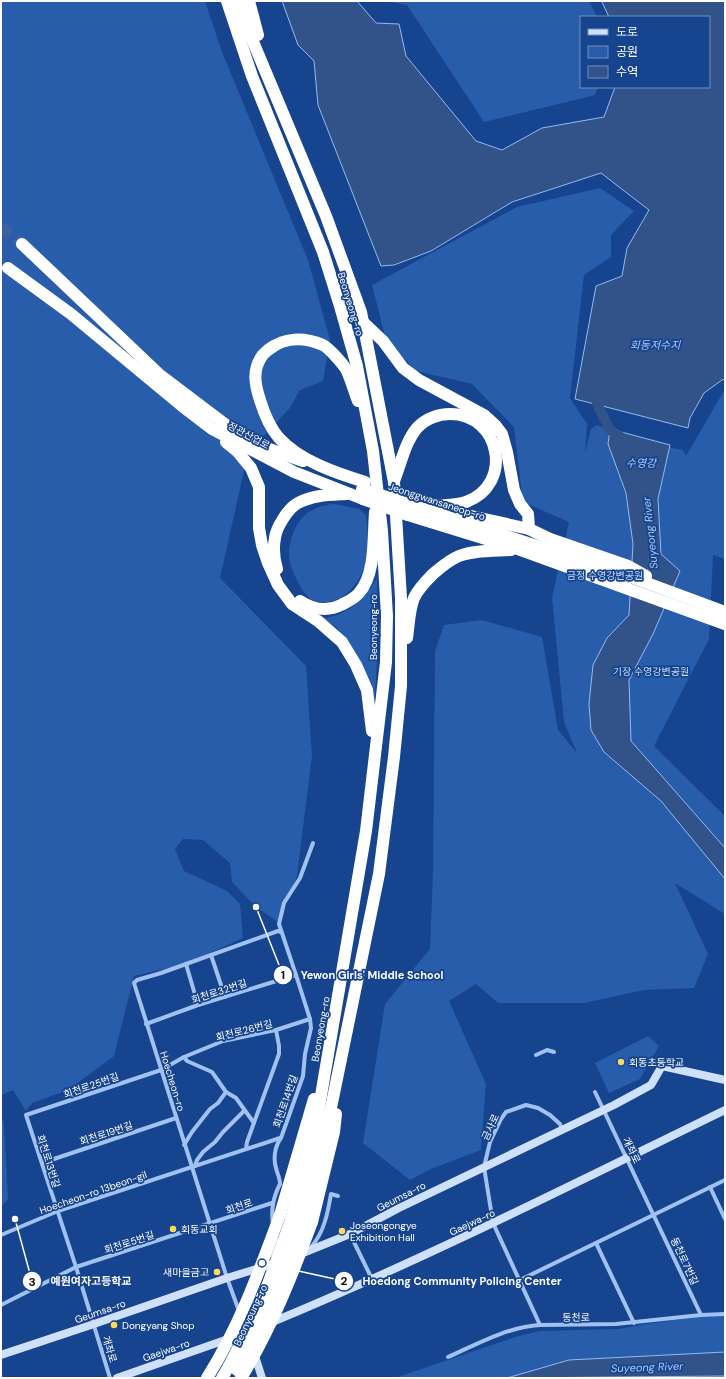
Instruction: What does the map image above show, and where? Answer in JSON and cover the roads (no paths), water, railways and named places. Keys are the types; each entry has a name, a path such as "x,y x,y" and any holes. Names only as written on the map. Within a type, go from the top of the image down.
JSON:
{"highway":[{"name":"Beonyeong-ro","path":"223,1 325,259 357,366 373,451 367,489 382,531 387,616 386,662 366,831 329,1050 286,1218"},
{"name":"Beonyeong-ro","path":"227,1 242,48"},
{"name":"Beonyeong-ro","path":"239,1 249,32 326,216 361,312 394,482 401,598 401,686 394,758 379,874 343,1054 314,1176 286,1218"},
{"name":"Beonyeong-ro","path":"248,1 271,83"},
{"path":"22,244 160,375 238,434 258,446 296,465 367,489 520,546 725,618"},
{"name":"정관산업로","path":"8,268 71,314 212,429 294,472 350,494 367,489"},
{"path":"363,322 383,341 403,368 419,380 484,415 496,426 502,434 514,490 520,504 528,514 529,529"},
{"path":"370,432 346,369 324,346 308,341 292,339 276,344 262,356 255,370 255,386 264,414 278,438 296,453 367,489 408,505 436,506 466,502 479,495 489,484 495,470 496,455 493,440 484,428 473,419 459,414 444,414 430,418 418,427 410,440 394,482"},
{"path":"212,429 237,451 251,468 259,487 259,528 262,545 278,585 292,604 318,621 342,642 356,665 367,690 375,753"},
{"path":"258,446 334,472"},
{"path":"350,494 316,496 296,503 284,516 275,537 274,555 276,567 283,584 293,597 314,608 337,607 358,595 364,587 369,574 372,554 367,489"},
{"path":"436,506 470,517 529,529 550,539 628,566 725,618"},
{"path":"401,686 411,607 414,597 422,586 439,569 449,561 459,556 520,546 620,573 682,596"},
{"path":"222,1378 235,1373 250,1362 279,1306 312,1222 334,1132 343,1054"},
{"path":"207,1378 226,1345 286,1218"},
{"name":"Beonyoung-ro","path":"235,1373 274,1293 286,1218"}],"main road":[{"name":"Geumsa-ro","path":"1,1355 269,1264 286,1260 350,1234 399,1208 614,1105 651,1085 662,1066 725,1080"},
{"name":"Gaejwa-ro","path":"117,1378 222,1342 246,1329 372,1280 725,1110"},
{"path":"246,1329 262,1378"},
{"path":"222,1342 253,1351"}],"street":[{"name":"회천로14번길","path":"277,1242 286,1218 272,1203 280,1184 279,1175 275,1167 275,1156 277,1144 281,1138 303,1076 305,1054 311,1028 310,1019 279,924 284,903 300,878 313,843"},
{"name":"Hoecheon-ro","path":"242,1318 227,1278 193,1166 184,1145 134,983 137,980 161,973 278,931 281,932"},
{"path":"211,955 225,997"},
{"path":"186,964 198,1005"},
{"name":"회천로32번길","path":"146,1024 198,1005 296,975"},
{"name":"회천로26번길","path":"161,1070 184,1057 223,1042 276,1030 310,1019"},
{"path":"246,1149 247,1142 279,1054 276,1030"},
{"path":"536,1055 547,1050 554,1052"},
{"path":"184,1057 187,1061 212,1072 226,1092 236,1098 254,1123"},
{"name":"회천로25번길","path":"26,1115 161,1070"},
{"path":"184,1145 210,1109 218,1103 226,1092"},
{"name":"개좌로","path":"595,1092 654,1214"},
{"name":"금사로","path":"484,1167 490,1142 506,1112 517,1107 526,1106 538,1108 550,1115 560,1124 562,1129"},
{"path":"193,1166 203,1152 215,1142 244,1111"},
{"name":"회천로13번길","path":"26,1115 58,1211"},
{"name":"회천로19번길","path":"42,1163 176,1118"},
{"name":"회천로14번길","path":"193,1166 281,1138"},
{"name":"Hoecheon-ro 13beon-gil","path":"1,1236 58,1211 193,1166"},
{"path":"484,1167 493,1223 540,1325"},
{"path":"520,1280 725,1180"},
{"path":"710,1187 725,1219"},
{"path":"269,1264 277,1242 307,1252 316,1241 327,1216 331,1194 338,1196"},
{"name":"회천로","path":"210,1224 272,1203"},
{"path":"58,1211 94,1324"},
{"name":"동천로7번길","path":"654,1214 701,1315"},
{"name":"회천로5번길","path":"1,1305 76,1267 210,1224"},
{"path":"350,1234 372,1280"},
{"path":"596,1243 634,1322"},
{"name":"동천로","path":"448,1357 505,1332 526,1326 634,1322 725,1314"},
{"name":"개좌로","path":"94,1324 110,1378"}],"water":[{"name":"회동저수지","path":"282,1 357,1 376,23 399,24 406,56 476,141 502,150 542,128 604,117 615,88 710,88 710,16 609,16 602,2 725,1 725,379 704,393 690,418 688,428 575,399 596,286 622,276 627,248 649,210 601,173 512,202 431,251 394,265 381,266 318,105 314,61 298,45"},
{"name":"수영강","path":"610,429 670,445 658,499 661,554 680,571 653,634 629,680 631,741 725,848 725,879 661,801 604,752 591,730 589,704 593,665 607,638 629,615 633,544 626,493 608,444"},
{"path":"725,1352 725,1376 507,1378 569,1360"}],"waterway":[{"name":"Suyeong River","path":"604,395 597,404 610,430 621,437"}],"tunnel":[{"path":"1,227 22,244"}],"place":[{"name":"Yewon Girls' Middle School","path":"256,907"},
{"name":"회동초등학교","path":"621,1062"},
{"name":"예원여자고등학교","path":"15,1219"},
{"name":"회동교회","path":"173,1229"},
{"name":"Joseongongye Exhibition Hall","path":"342,1231"},
{"name":"Hoedong Community Policing Center","path":"262,1263"},
{"name":"새마을금고","path":"217,1272"},
{"name":"Dongyang Shop","path":"114,1325"}],"park label":[{"name":"금정 수영강변공원","path":"605,575"},
{"name":"기장 수영강변공원","path":"651,671"}]}
